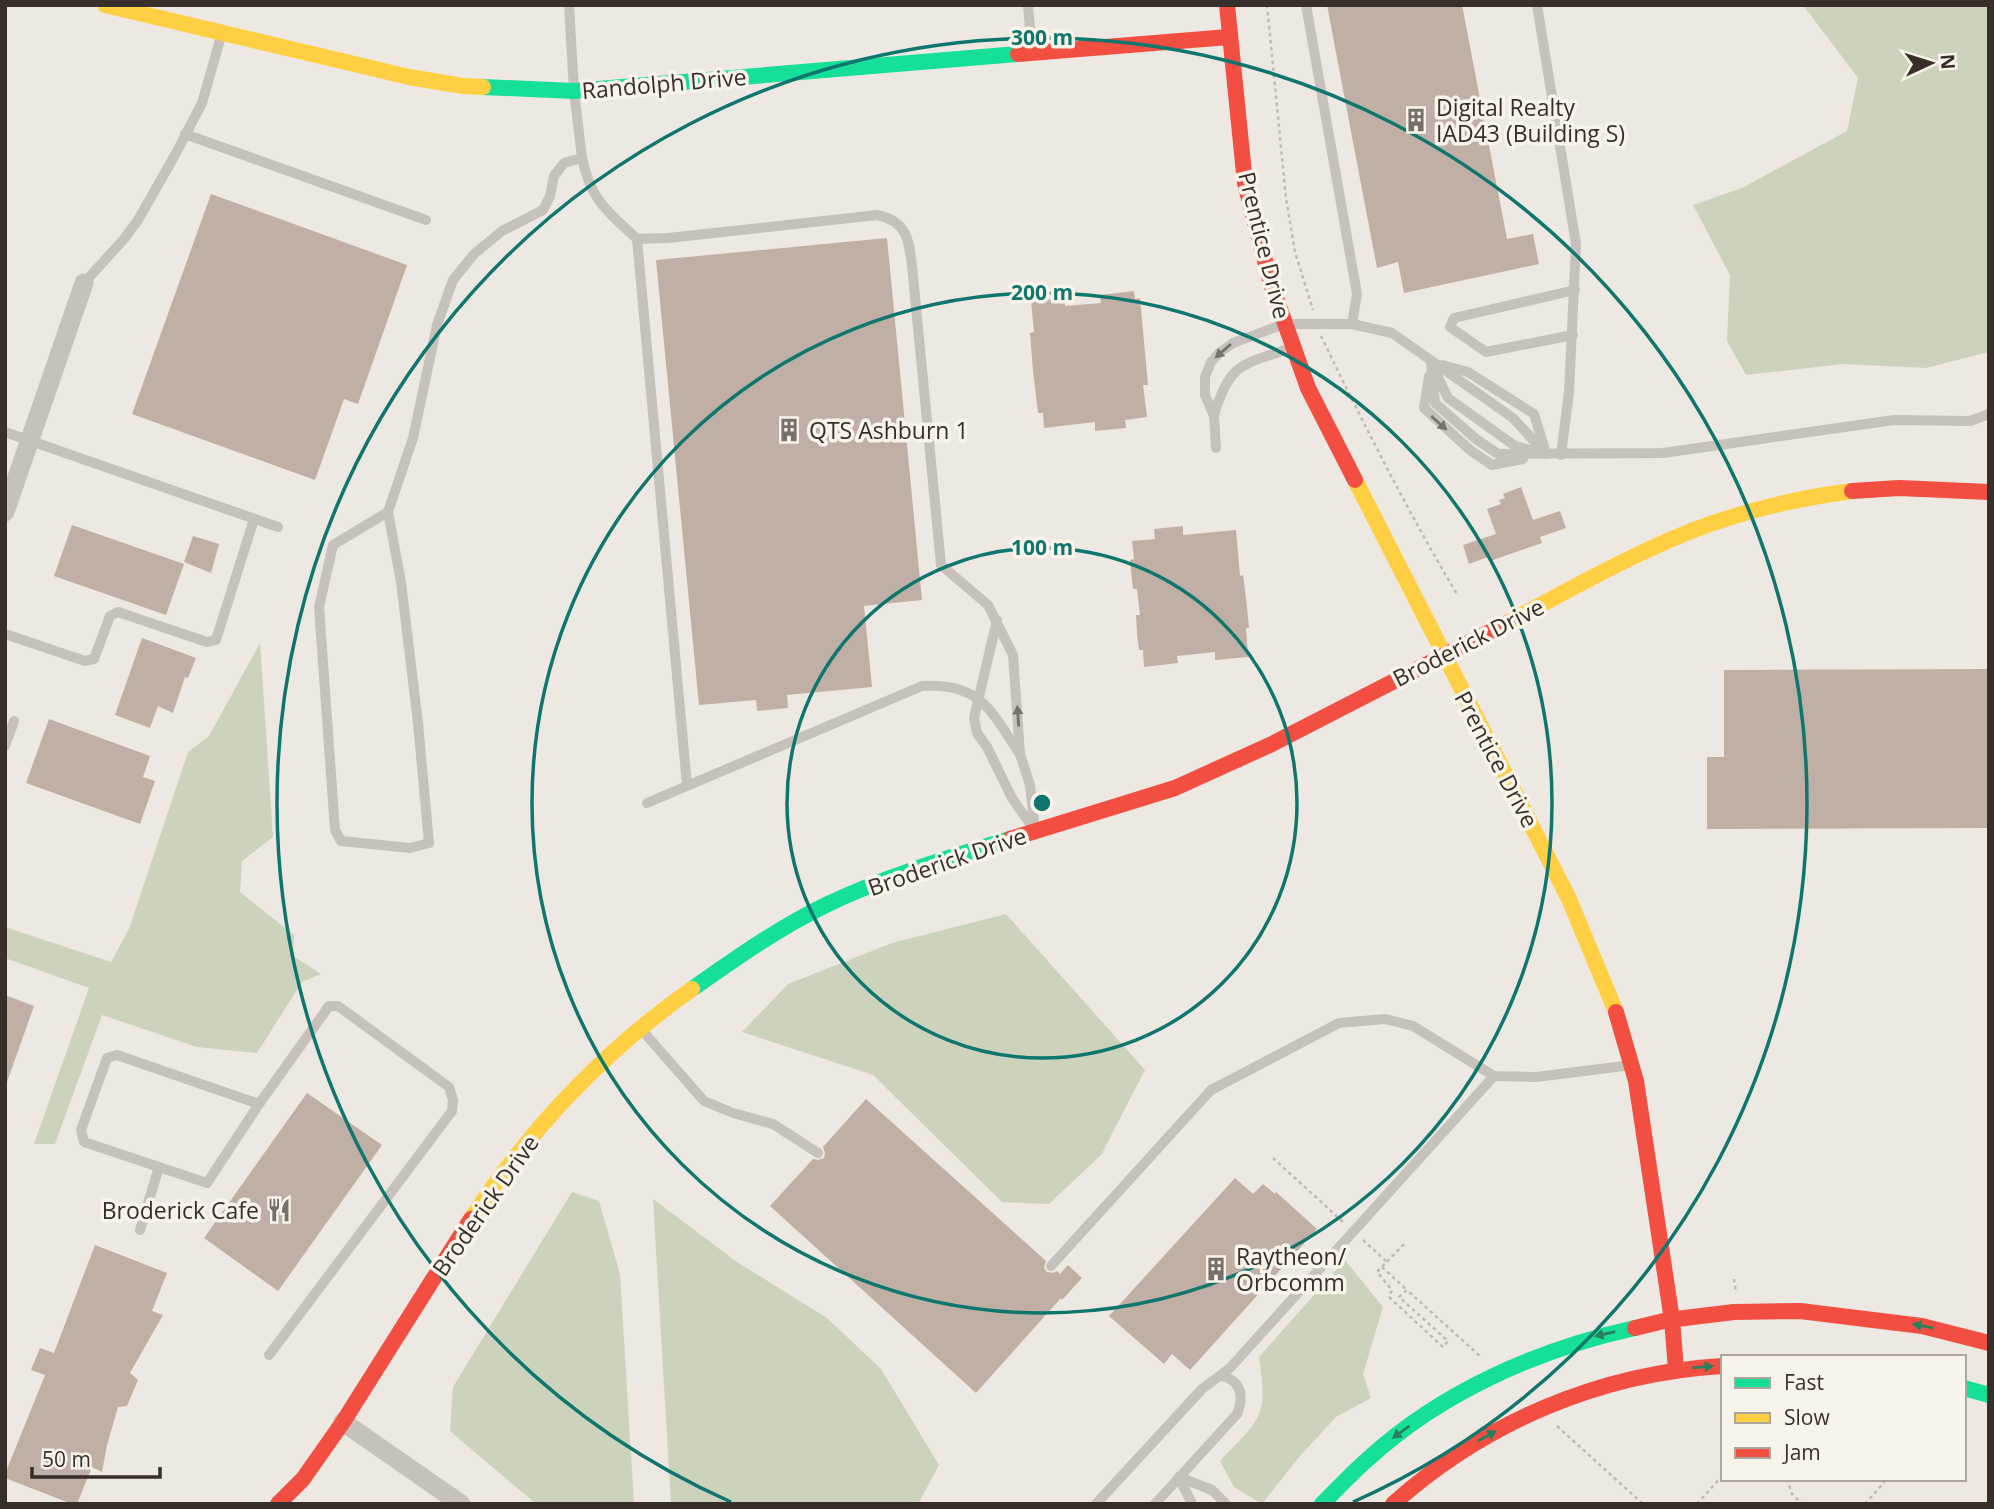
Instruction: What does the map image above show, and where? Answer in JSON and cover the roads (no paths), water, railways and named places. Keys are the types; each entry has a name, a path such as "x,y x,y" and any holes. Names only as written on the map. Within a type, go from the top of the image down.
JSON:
{"street":[{"name":"Randolph Drive","path":"105,5 423,79 463,86 574,91 1230,37"},
{"name":"Prentice Drive","path":"1227,5 1245,183 1268,272 1292,347 1308,388 1569,899 1610,997 1632,1065 1672,1320 1676,1369"},
{"path":"5,512 84,283"},
{"name":"Broderick Drive","path":"278,1504 303,1479 343,1422 489,1192 527,1140 573,1090 641,1029 715,973 780,930 826,905 928,864 1175,788 1272,744 1651,548 1701,526 1740,513 1832,492 1889,487 1989,492"},
{"path":"1322,1504 1348,1474 1396,1436 1463,1393 1552,1350 1598,1336 1672,1320 1737,1313 1800,1311 1920,1325 1989,1343"},
{"path":"1392,1504 1446,1460 1508,1424 1551,1405 1631,1379 1676,1369 1721,1366"},
{"path":"1966,1389 1989,1395"},
{"path":"343,1422 461,1504"}],"lane":[{"path":"569,5 574,91 587,183 596,198 637,239 687,785"},
{"path":"1028,5 1031,53"},
{"path":"1306,5 1357,294 1352,324"},
{"path":"1537,5 1576,244 1569,392 1561,455"},
{"path":"84,283 138,220 202,103 222,33"},
{"path":"185,134 426,220"},
{"path":"388,512 333,545 319,607 335,830 341,841 410,848 429,843 401,582 388,512 413,438 437,325 453,280 474,254 502,231 543,209 550,196 554,176 564,163 582,158"},
{"path":"637,239 877,215 891,218 904,229 912,266 941,565 988,605 1013,655 1020,754 1030,786 1035,832"},
{"path":"1573,335 1486,352 1450,327 1454,318 1574,290"},
{"path":"1216,448 1214,416 1205,395 1205,377 1211,362 1233,342 1284,324 1352,324 1392,333 1513,418 1546,454"},
{"path":"1214,416 1222,390 1236,370 1242,365 1292,347"},
{"path":"1431,362 1448,398 1515,446 1546,454"},
{"path":"1431,362 1468,372 1534,414 1546,454"},
{"path":"1431,362 1435,403 1476,439 1498,454 1663,453 1894,419 1970,421 1989,414"},
{"path":"5,432 278,527"},
{"path":"5,634 85,661 94,659 110,616 118,612 207,642 216,640 254,519"},
{"path":"997,620 974,718 977,733 988,747 1012,798 1035,832"},
{"path":"647,803 922,686 953,686 978,699 990,708 1020,754"},
{"path":"5,746 14,721"},
{"path":"259,1104 117,1055 107,1058 81,1130 84,1142 207,1183 329,1006 338,1006 449,1087 453,1100 452,1111 269,1355"},
{"path":"1051,1266 1211,1090 1339,1023 1385,1019 1412,1026 1494,1076 1536,1077 1632,1065"},
{"path":"641,1029 704,1101 733,1113 773,1124 818,1153"},
{"path":"1097,1504 1202,1389 1214,1378 1222,1376 1494,1076"},
{"path":"139,1230 159,1167"},
{"path":"1155,1504 1228,1424 1242,1404 1241,1391 1235,1382 1222,1376"},
{"path":"1179,1478 1192,1504"},
{"path":"1179,1478 1212,1490 1227,1504"}],"place":[{"name":"Digital Realty IAD43 (Building S)","path":"1416,120"},
{"name":"QTS Ashburn 1","path":"789,430"},
{"name":"Broderick Cafe","path":"279,1210"},
{"name":"Raytheon/ Orbcomm","path":"1216,1269"}]}
